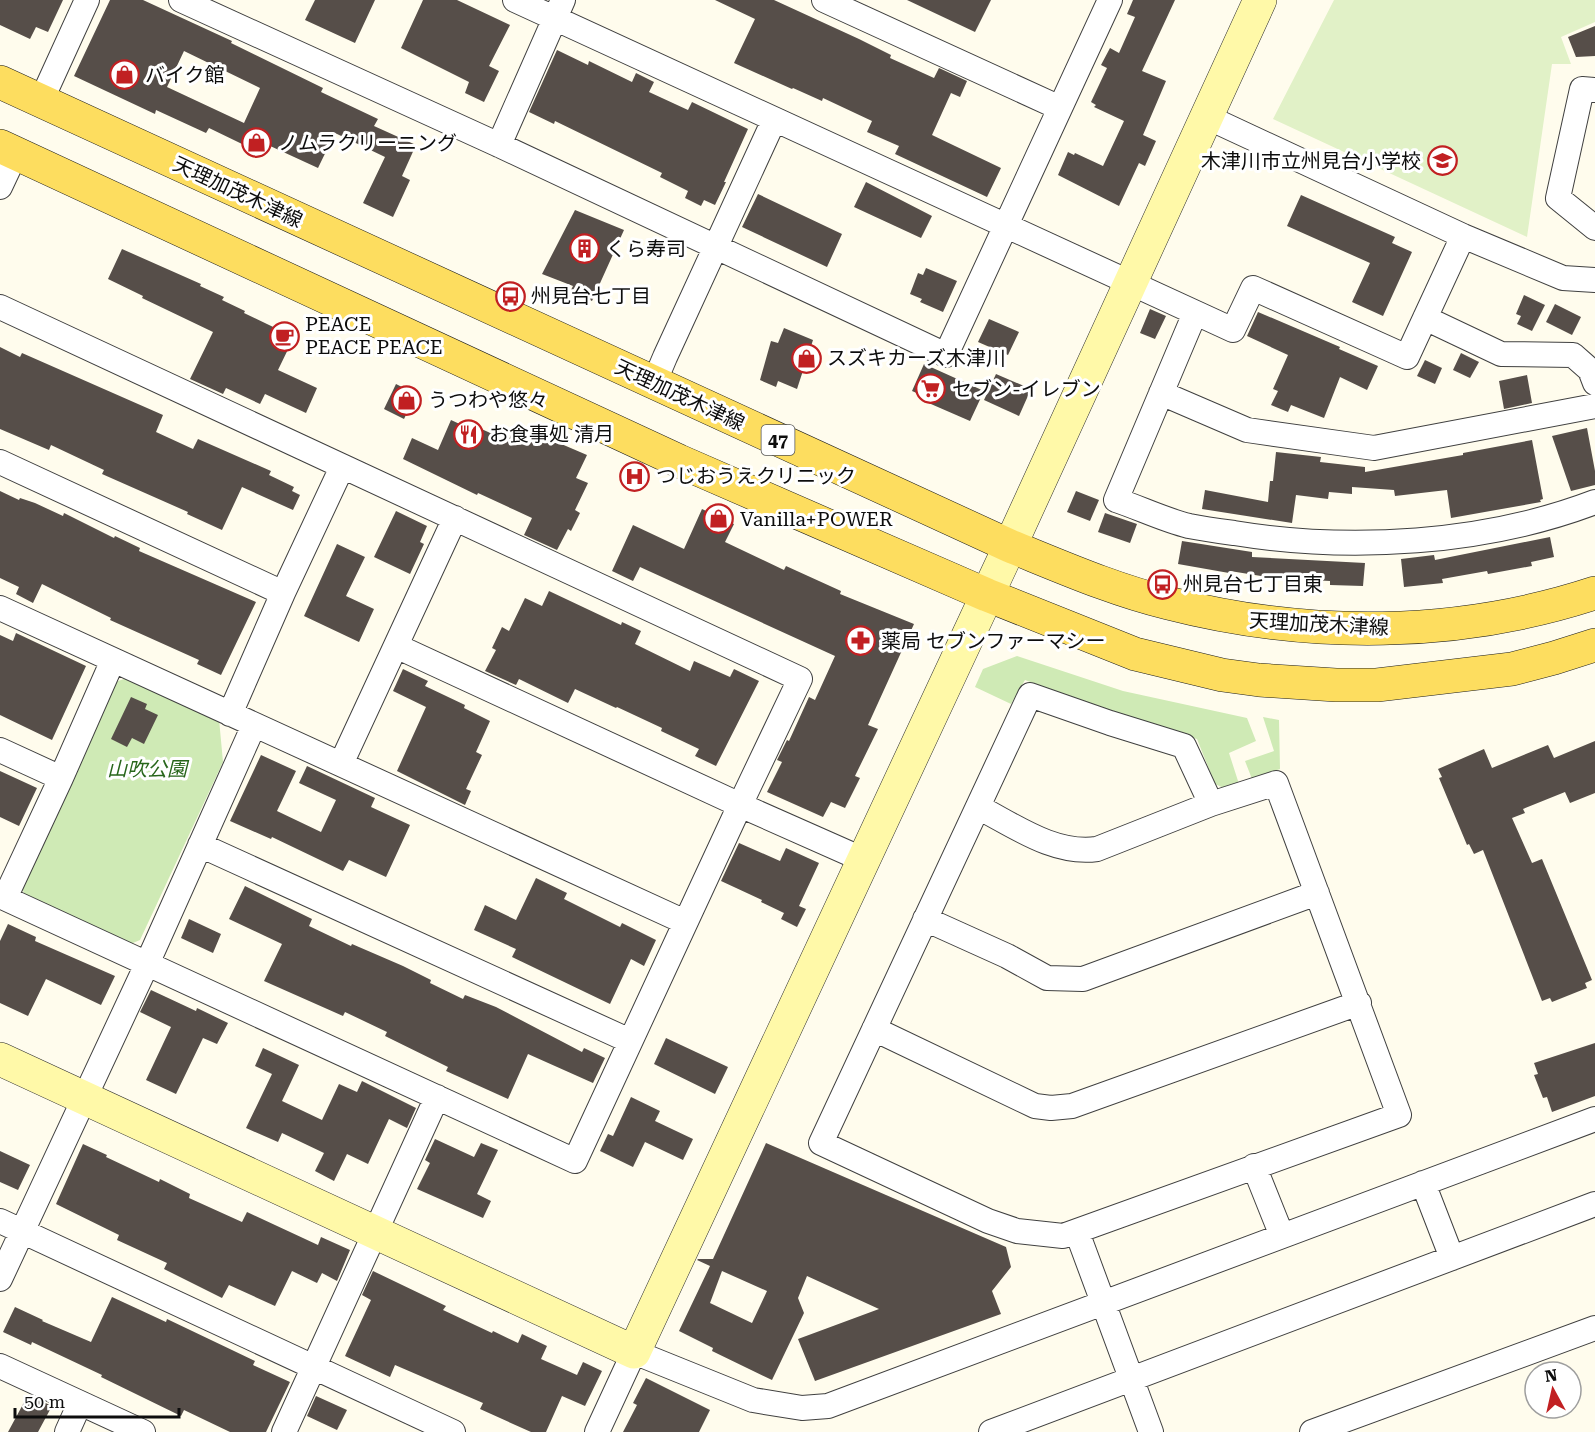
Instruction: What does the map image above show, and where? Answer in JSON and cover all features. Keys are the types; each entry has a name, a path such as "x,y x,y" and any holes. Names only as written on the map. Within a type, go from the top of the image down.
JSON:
{"main road":[{"name":"天理加茂木津線","path":"0,82 1010,546 1091,579 1166,603 1242,620 1356,629 1419,627 1453,623 1522,612 1595,592"},
{"path":"8,150 679,461 987,595 1135,654 1222,675 1260,680 1377,685 1512,669 1595,645"}],"street":[{"path":"41,101 87,0"},
{"path":"181,0 499,144 946,355 1110,0"},
{"path":"515,0 559,9 774,120 1233,330 1253,288 1407,357 1463,236"},
{"path":"824,0 1060,108"},
{"path":"597,1432 1010,546 1260,0"},
{"path":"499,144 559,9"},
{"path":"1595,90 1582,89 1558,198 1595,228"},
{"path":"1207,117 1463,236 1563,278 1595,280"},
{"path":"654,383 774,120"},
{"path":"0,187 8,150"},
{"path":"0,307 800,679 575,1161 2,897 61,778 113,660"},
{"path":"1195,313 1116,500 1188,526 1263,538 1329,544 1405,542 1492,530 1569,512 1595,502"},
{"path":"1425,318 1501,354 1573,355 1590,370 1595,383"},
{"path":"1161,393 1247,430 1374,448 1595,406"},
{"path":"0,462 283,593"},
{"path":"230,714 342,467"},
{"path":"341,764 455,518"},
{"path":"0,608 685,922"},
{"path":"396,646 864,860"},
{"path":"978,807 1055,845 1081,851 1097,849 1211,804 1276,783 1399,1115 1063,1236 1017,1231 988,1221 821,1143 1030,695 1184,746 1211,804"},
{"path":"0,1279 147,964 254,725"},
{"path":"0,750 61,778"},
{"path":"200,845 630,1041"},
{"path":"925,919 1007,956 1047,978 1083,979 1317,893"},
{"path":"874,1029 1035,1106 1052,1108 1072,1106 1359,1003"},
{"path":"0,1059 634,1353 753,1400 815,1408 840,1403 886,1386 1595,1119"},
{"path":"285,1432 437,1097"},
{"path":"1254,1166 1282,1236"},
{"path":"1423,1183 1452,1258"},
{"path":"991,1432 1595,1204"},
{"path":"0,1221 453,1432"},
{"path":"1077,1232 1151,1432"},
{"path":"1312,1432 1595,1328"},
{"path":"0,1366 143,1432"},
{"path":"67,1432 80,1403"}],"green space":[{"name":"木津川市立州見台小学校","path":"1334,0 1595,0 1595,22 1561,37 1571,64 1552,64 1527,237 1273,119"},
{"path":"1017,656 1123,691 1247,718 1256,741 1229,753 1239,784 1226,789 1215,784 1197,739 1134,721 1025,680 1011,704 975,687 983,669"},
{"name":"山吹公園","path":"127,678 219,719 223,762 140,940 128,945 25,896 21,885 115,682"},
{"path":"1263,717 1279,720 1280,769 1252,779 1245,761 1274,751"}],"building":[{"path":"0,0 63,0 48,32 36,27 30,39 0,25"},
{"path":"110,0 143,0 232,41 231,43 323,88 321,92 378,119 374,126 416,145 402,176 410,180 393,217 363,203 385,157 335,133 318,168 268,145 263,154 209,128 206,133 156,110 155,114 74,76","holes":["184,51 260,88 244,123 167,87"]},
{"path":"315,0 375,0 355,43 305,20"},
{"path":"423,0 457,0 510,25 489,66 499,71 484,102 465,93 469,82 401,48"},
{"path":"715,0 774,0 859,39 891,55 890,58 934,78 939,68 967,81 960,97 951,93 932,135 1001,168 987,197 895,154 899,146 867,132 872,121 823,98 822,101 734,63 755,19"},
{"path":"907,0 991,0 975,32"},
{"path":"1133,0 1175,0 1142,71 1166,81 1143,135 1156,141 1145,166 1139,163 1119,206 1058,175 1068,152 1103,166 1124,121 1094,107 1096,105 1091,102 1107,68 1101,65 1110,48 1119,53 1135,17 1127,14"},
{"path":"1595,26 1595,56 1576,57 1568,37"},
{"path":"557,50 588,65 589,61 632,82 636,73 654,82 649,92 688,110 692,102 748,129 715,205 704,200 701,206 685,198 688,191 660,177 662,173 555,121 554,124 529,112"},
{"path":"866,182 932,216 921,238 854,207"},
{"path":"758,194 842,234 827,267 742,227"},
{"path":"1301,195 1395,237 1392,243 1412,252 1383,316 1352,302 1370,263 1287,226"},
{"name":"くら寿司","path":"575,210 624,230 592,301 571,290 573,286 542,274"},
{"path":"122,249 201,284 200,286 224,297 222,300 245,311 244,313 294,337 278,370 317,388 306,413 265,394 260,404 226,388 223,394 190,379 213,332 108,279"},
{"path":"926,268 957,281 943,312 920,302 922,299 910,294 918,273 923,275"},
{"path":"1524,295 1545,305 1532,331 1517,324 1521,316 1516,314"},
{"path":"1555,304 1581,317 1572,335 1546,322"},
{"path":"1150,309 1166,316 1155,339 1140,333"},
{"path":"1258,312 1378,366 1367,390 1340,377 1324,418 1291,405 1288,412 1271,405 1278,391 1273,389 1288,355 1247,336"},
{"path":"989,319 1019,332 1008,355 978,342"},
{"path":"784,328 813,340 797,389 778,381 776,387 760,380 771,341 778,343"},
{"path":"0,347 20,357 22,353 163,415 156,432 193,449 198,439 271,471 269,475 294,487 292,491 300,495 293,510 242,487 222,530 187,514 188,512 102,474 104,470 51,445 49,450 0,429"},
{"path":"1461,353 1479,362 1470,378 1453,370"},
{"path":"1425,360 1442,368 1435,384 1417,376"},
{"path":"924,364 984,391 970,421 924,401 926,397 912,391"},
{"path":"996,374 1031,389 1019,416 984,400"},
{"path":"1527,375 1532,403 1504,409 1499,381"},
{"path":"396,384 416,394 404,419 384,409"},
{"path":"451,420 464,426 466,422 508,441 513,431 541,445 545,437 587,455 576,478 588,483 575,510 580,513 571,531 568,529 557,550 524,535 532,518 478,493 477,495 403,459 412,438 438,450"},
{"path":"1587,428 1595,471 1595,485 1571,491 1552,436"},
{"path":"1532,440 1543,499 1540,500 1541,502 1451,518 1447,490 1395,496 1394,490 1352,487 1352,494 1329,492 1328,499 1296,495 1292,523 1202,509 1205,490 1268,502 1276,452 1321,457 1320,462 1365,467 1365,472"},
{"path":"0,491 63,516 64,513 140,548 139,551 256,602 221,675 197,664 199,660 110,620 111,618 42,584 33,603 16,594 19,587 0,578"},
{"path":"1076,491 1099,500 1090,521 1067,512"},
{"path":"702,509 734,524 725,542 784,570 786,566 841,591 840,594 914,624 868,725 878,729 855,776 860,778 845,808 831,802 823,817 767,792 782,762 777,760 787,740 789,741 809,697 815,700 835,656 640,567 633,581 612,571 633,525 684,549"},
{"path":"396,511 427,526 420,542 424,544 410,574 374,557"},
{"path":"1105,513 1137,524 1130,543 1098,532"},
{"path":"1550,537 1554,557 1531,562 1532,566 1442,579 1443,583 1404,587 1401,559 1434,555 1435,560"},
{"path":"1182,541 1252,552 1252,557 1365,563 1363,586 1330,585 1330,581 1274,578 1230,571 1229,573 1178,564"},
{"path":"337,544 365,557 346,596 374,609 359,642 304,616"},
{"path":"549,591 621,625 622,622 641,631 635,644 690,671 694,661 730,677 734,669 759,681 716,766 695,756 699,749 661,731 662,728 575,689 568,703 519,679 516,685 485,671 496,650 492,648 502,627 509,631 525,598 542,606"},
{"path":"16,633 86,666 52,740 0,715 0,635 13,641"},
{"path":"403,669 428,681 425,686 465,705 464,708 490,721 476,752 482,755 466,789 471,791 465,805 397,771 426,707 393,691"},
{"path":"131,697 147,704 145,709 158,715 144,744 132,738 127,747 111,739"},
{"path":"1595,741 1595,793 1570,803 1565,792 1523,809 1525,813 1512,818 1532,863 1542,859 1592,980 1585,983 1587,988 1552,1002 1550,998 1542,1001 1483,850 1474,854 1469,844 1467,845 1439,778 1442,777 1438,769 1484,749 1492,768 1548,745 1554,758"},
{"path":"261,755 296,771 277,811 321,832 336,800 299,783 307,766 375,798 371,807 410,825 386,877 349,860 343,871 272,837 271,839 230,821"},
{"path":"0,771 37,788 19,826 0,817"},
{"path":"739,843 780,861 786,848 819,863 799,906 806,909 797,927 781,919 784,913 721,881"},
{"path":"536,878 567,893 564,899 620,927 622,923 656,940 644,966 631,959 610,1004 512,957 516,949 474,930 485,905 516,920"},
{"path":"245,886 312,919 309,926 351,946 352,944 403,966 431,980 430,983 463,999 465,995 496,1007 582,1052 584,1048 605,1058 593,1083 528,1054 508,1099 446,1071 448,1067 385,1036 387,1032 345,1012 343,1016 264,981 282,944 229,919"},
{"path":"189,919 221,934 213,953 181,938"},
{"path":"8,924 36,937 35,941 115,976 101,1005 46,979 28,1016 0,1003 0,941"},
{"path":"151,990 228,1023 217,1044 203,1038 176,1094 146,1080 171,1027 140,1012"},
{"path":"666,1038 728,1067 715,1094 654,1064"},
{"path":"1595,1043 1595,1096 1552,1112 1547,1097 1543,1098 1534,1075 1538,1074 1534,1063"},
{"path":"263,1048 299,1065 282,1101 322,1120 339,1084 357,1092 362,1081 416,1108 407,1128 389,1119 368,1164 347,1154 334,1181 315,1171 324,1153 282,1133 278,1142 246,1128 272,1074 255,1066"},
{"path":"631,1097 660,1111 655,1121 693,1139 683,1160 645,1142 633,1167 600,1151 608,1134 613,1136"},
{"path":"435,1139 474,1157 481,1143 498,1150 477,1194 491,1201 483,1218 417,1189 430,1163 425,1160"},
{"path":"766,1143 1006,1247 1011,1267 992,1291 1001,1314 815,1381 798,1339 879,1309 807,1276 798,1298 804,1313 772,1380 712,1351 713,1348 679,1331 710,1266 697,1260 713,1259","holes":["722,1271 767,1291 752,1323 710,1303"]},
{"path":"83,1144 159,1182 160,1179 190,1194 189,1198 242,1222 247,1212 318,1245 321,1237 350,1250 337,1281 322,1273 317,1283 292,1271 275,1306 229,1285 222,1298 164,1269 167,1263 117,1240 119,1235 56,1204"},
{"path":"0,1151 30,1165 18,1190 0,1182"},
{"path":"373,1271 446,1306 443,1310 492,1333 493,1331 518,1343 522,1334 547,1346 541,1359 577,1375 583,1362 602,1371 585,1406 562,1396 546,1432 531,1432 480,1409 483,1403 395,1365 390,1377 345,1356 371,1300 362,1295"},
{"path":"112,1297 166,1322 167,1319 255,1361 253,1365 290,1382 266,1432 230,1432 184,1410 181,1416 101,1377 102,1375 32,1342 31,1345 3,1332 15,1307 91,1342"},
{"path":"646,1378 710,1410 699,1432 623,1432 637,1405 633,1403"},
{"path":"28,1395 52,1406 38,1432 8,1432"},
{"path":"316,1396 347,1410 337,1430 307,1416"}],"place":[{"name":"バイク館","path":"124,75"},
{"name":"ノムラクリーニング","path":"257,143"},
{"name":"木津川市立州見台小学校","path":"1442,161"},
{"name":"くら寿司","path":"585,249"},
{"name":"州見台七丁目","path":"510,296"},
{"name":"PEACE PEACE PEACE","path":"284,336"},
{"name":"スズキカーズ木津川","path":"806,358"},
{"name":"セブン-イレブン","path":"931,389"},
{"name":"うつわや悠々","path":"407,400"},
{"name":"お食事処 清月","path":"468,434"},
{"name":"つじおうえクリニック","path":"635,476"},
{"name":"Vanilla+POWER","path":"719,519"},
{"name":"州見台七丁目東","path":"1162,584"},
{"name":"薬局 セブンファーマシー","path":"860,641"}]}
